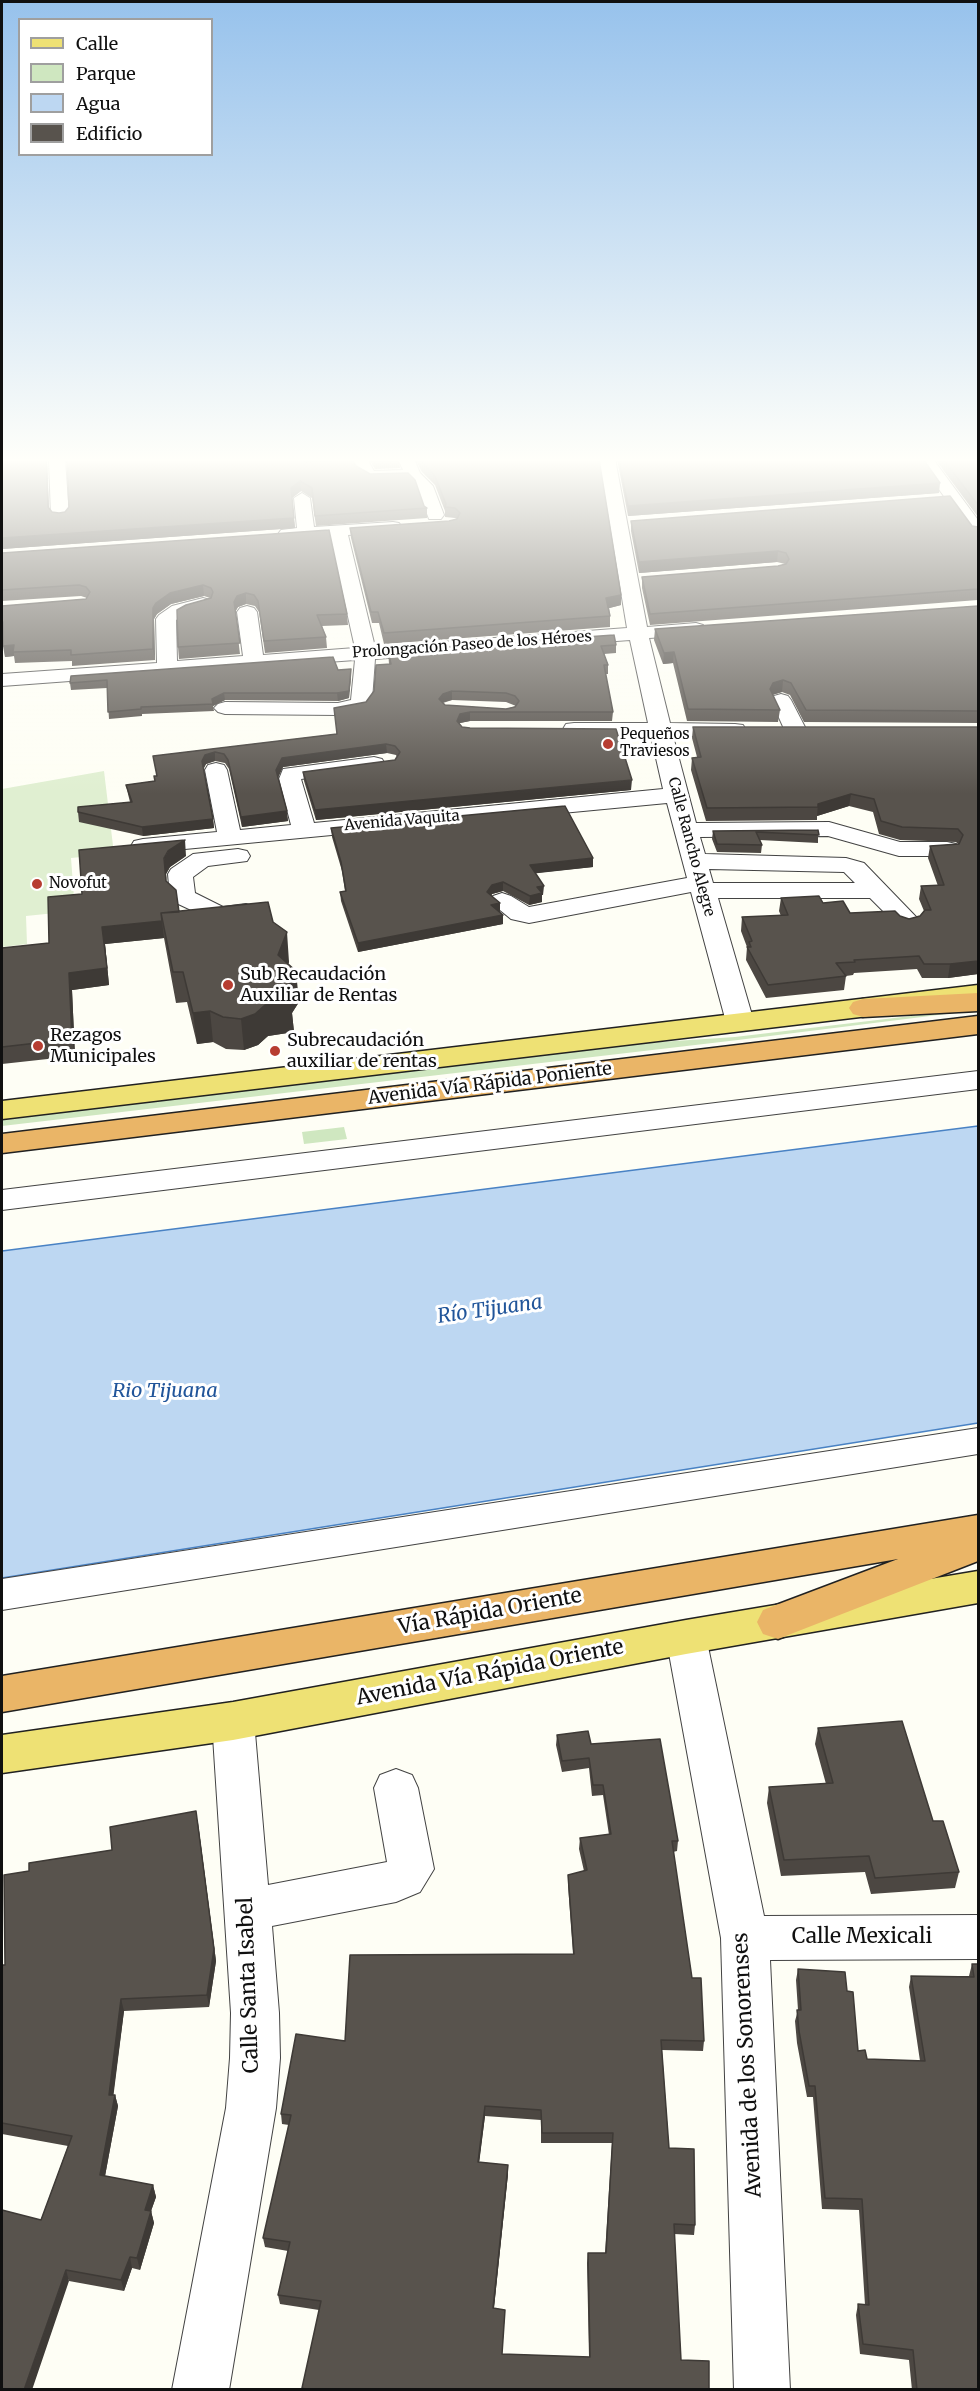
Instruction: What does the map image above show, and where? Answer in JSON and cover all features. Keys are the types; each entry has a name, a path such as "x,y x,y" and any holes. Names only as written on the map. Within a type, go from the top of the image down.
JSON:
{"highway":[{"path":"863,1008 978,1002"},
{"name":"Avenida Vía Rápida Poniente","path":"2,1144 978,1025"},
{"name":"Vía Rápida Oriente","path":"2,1694 978,1530"},
{"path":"778,1622 978,1545"}],"main road":[{"name":"Avenida Vía Rápida Poniente","path":"2,1110 978,994"},
{"name":"Avenida Vía Rápida Oriente","path":"2,1754 233,1721 686,1637 978,1587"}],"street":[{"path":"225,708 338,709 358,705 362,700 366,652 347,571"},
{"name":"Calle Rancho Alegre","path":"628,571 638,633 676,795 740,1022"},
{"path":"629,581 652,579"},
{"path":"167,668 166,619 179,610 203,604"},
{"path":"247,612 254,661"},
{"name":"Prolongación Paseo de los Héroes","path":"2,680 74,677 366,652 720,627"},
{"path":"781,700 796,731"},
{"path":"552,723 661,724 751,730"},
{"path":"774,730 819,731"},
{"path":"304,830 290,779 291,774 387,762"},
{"path":"216,770 230,837"},
{"name":"Avenida Vaquita","path":"128,847 676,795"},
{"path":"686,830 830,829 899,849 947,849"},
{"path":"248,855 202,859 180,874 183,897 219,915 263,911"},
{"path":"502,902 520,914 529,915 700,878 877,890 908,922"},
{"path":"2,1200 978,1080"},
{"path":"2,1595 978,1441"},
{"name":"Avenida de los Sonorenses","path":"686,1637 745,1938 762,2390"},
{"name":"Calle Santa Isabel","path":"200,2390 251,2108 255,2058 255,2013 233,1721"},
{"path":"247,1910 396,1881 404,1877 411,1869 396,1788"},
{"name":"Calle Mexicali","path":"745,1938 978,1936"}],"green space":[{"name":"Novofut","path":"104,771 114,854 71,858 75,911 26,916 27,944 2,947 2,789"},
{"path":"978,1008 978,1010 738,1040 2,1126 2,1120 154,1098 585,1047 735,1037"},
{"path":"344,1127 347,1139 304,1144 302,1132"}],"water":[{"name":"Rio Tijuana","path":"978,1126 978,1423 2,1578 2,1251"}],"building":[{"path":"2,571 338,571 347,614 317,615 326,637 264,641 258,601 254,595 246,593 237,596 234,602 240,643 178,647 177,610 211,598 213,592 211,588 203,585 170,593 156,603 153,608 153,649 71,655 71,650 13,652 14,645 3,646 2,606 86,599 90,592 86,587 79,585 2,590"},
{"path":"361,571 617,571 621,595 606,598 610,616 384,633 378,612 371,612"},
{"path":"721,571 978,571 978,589 650,614 642,577"},
{"path":"978,606 978,711 806,710 791,683 783,680 773,683 770,689 780,710 688,709 674,652 664,653 655,629"},
{"path":"614,635 616,645 601,646 608,665 604,665 613,712 470,712 460,714 457,721 462,727 470,728 616,729 632,780 315,810 303,772 395,760 400,752 395,746 386,744 282,758 276,770 287,811 241,817 228,760 224,754 215,752 205,755 202,761 213,819 142,827 78,812 78,807 132,802 126,785 155,781 154,776 157,776 153,756 337,734 334,708 366,702 374,691 376,665 391,664 388,651","holes":["452,691 506,693 515,696 519,701 515,707 506,709 445,705 439,699 443,694"]},
{"path":"333,657 338,670 351,669 349,691 337,693 224,693 212,699 213,704 141,707 141,709 108,712 107,680 70,683 71,676"},
{"path":"693,727 978,727 978,961 924,964 919,956 854,960 855,962 836,963 846,976 768,985 747,947 751,947 749,942 752,941 742,917 788,915 781,898 819,896 823,903 843,901 850,913 895,911 900,916 909,919 920,916 925,910 931,910 921,886 944,885 930,846 959,844 963,835 958,829 902,827 881,821 874,799 851,794 818,804 818,807 707,808 692,758 701,757"},
{"path":"565,806 593,858 530,865 544,886 537,887 542,893 530,896 503,882 492,885 487,892 500,903 491,905 503,915 358,943 340,892 346,891 341,862 331,828"},
{"path":"818,830 819,835 756,832 762,845 717,844 713,831"},
{"path":"185,840 168,851 164,858 166,881 176,890 179,912 161,913 162,921 102,927 107,968 69,973 72,1039 2,1047 2,948 49,943 48,897 82,894 79,850"},
{"name":"Sub Recaudación Auxiliar de Rentas","path":"268,902 273,922 287,932 278,955 296,971 287,988 292,1001 265,1005 255,1014 241,1019 223,1017 210,1011 193,1013 183,972 173,972 161,913"},
{"path":"902,1721 933,1821 943,1821 959,1872 875,1878 869,1856 784,1860 769,1787 833,1783 818,1728"},
{"path":"588,1731 591,1744 660,1739 678,1841 672,1841 692,1978 701,1978 704,2041 661,2040 669,2148 694,2149 695,2225 674,2224 681,2360 709,2361 709,2390 308,2390 302,2388 321,2301 278,2295 290,2242 263,2238 291,2115 281,2114 296,2034 345,2041 350,1955 574,1954 568,1875 587,1870 580,1838 611,1834 603,1785 593,1785 589,1758 562,1761 557,1735","holes":["485,2106 541,2110 542,2133 613,2133 606,2253 588,2253 590,2357 502,2354 505,2310 493,2308 508,2165 478,2162"]},
{"path":"196,1811 214,1949 207,1995 121,1999 109,2095 115,2095 100,2175 153,2185 145,2210 151,2211 137,2258 130,2257 121,2280 66,2270 24,2390 2,2390 2,2210 41,2220 72,2136 2,2123 4,1875 29,1871 29,1863 112,1850 110,1827"},
{"path":"972,1964 978,1964 978,2390 917,2390 913,2350 863,2344 858,2304 869,2305 862,2199 825,2198 815,2086 809,2086 799,2031 797,2010 801,2010 798,1969 845,1972 847,1991 853,1992 858,2051 865,2050 867,2059 925,2061 911,1976 974,1977"}],"place":[{"name":"Pequeños Traviesos","path":"608,744"},
{"name":"Novofut","path":"37,884"},
{"name":"Sub Recaudación Auxiliar de Rentas","path":"228,985"},
{"name":"Rezagos Municipales","path":"38,1046"},
{"name":"Subrecaudación auxiliar de rentas","path":"275,1051"}],"water label":[{"name":"Río Tijuana","path":"490,1310"}]}
